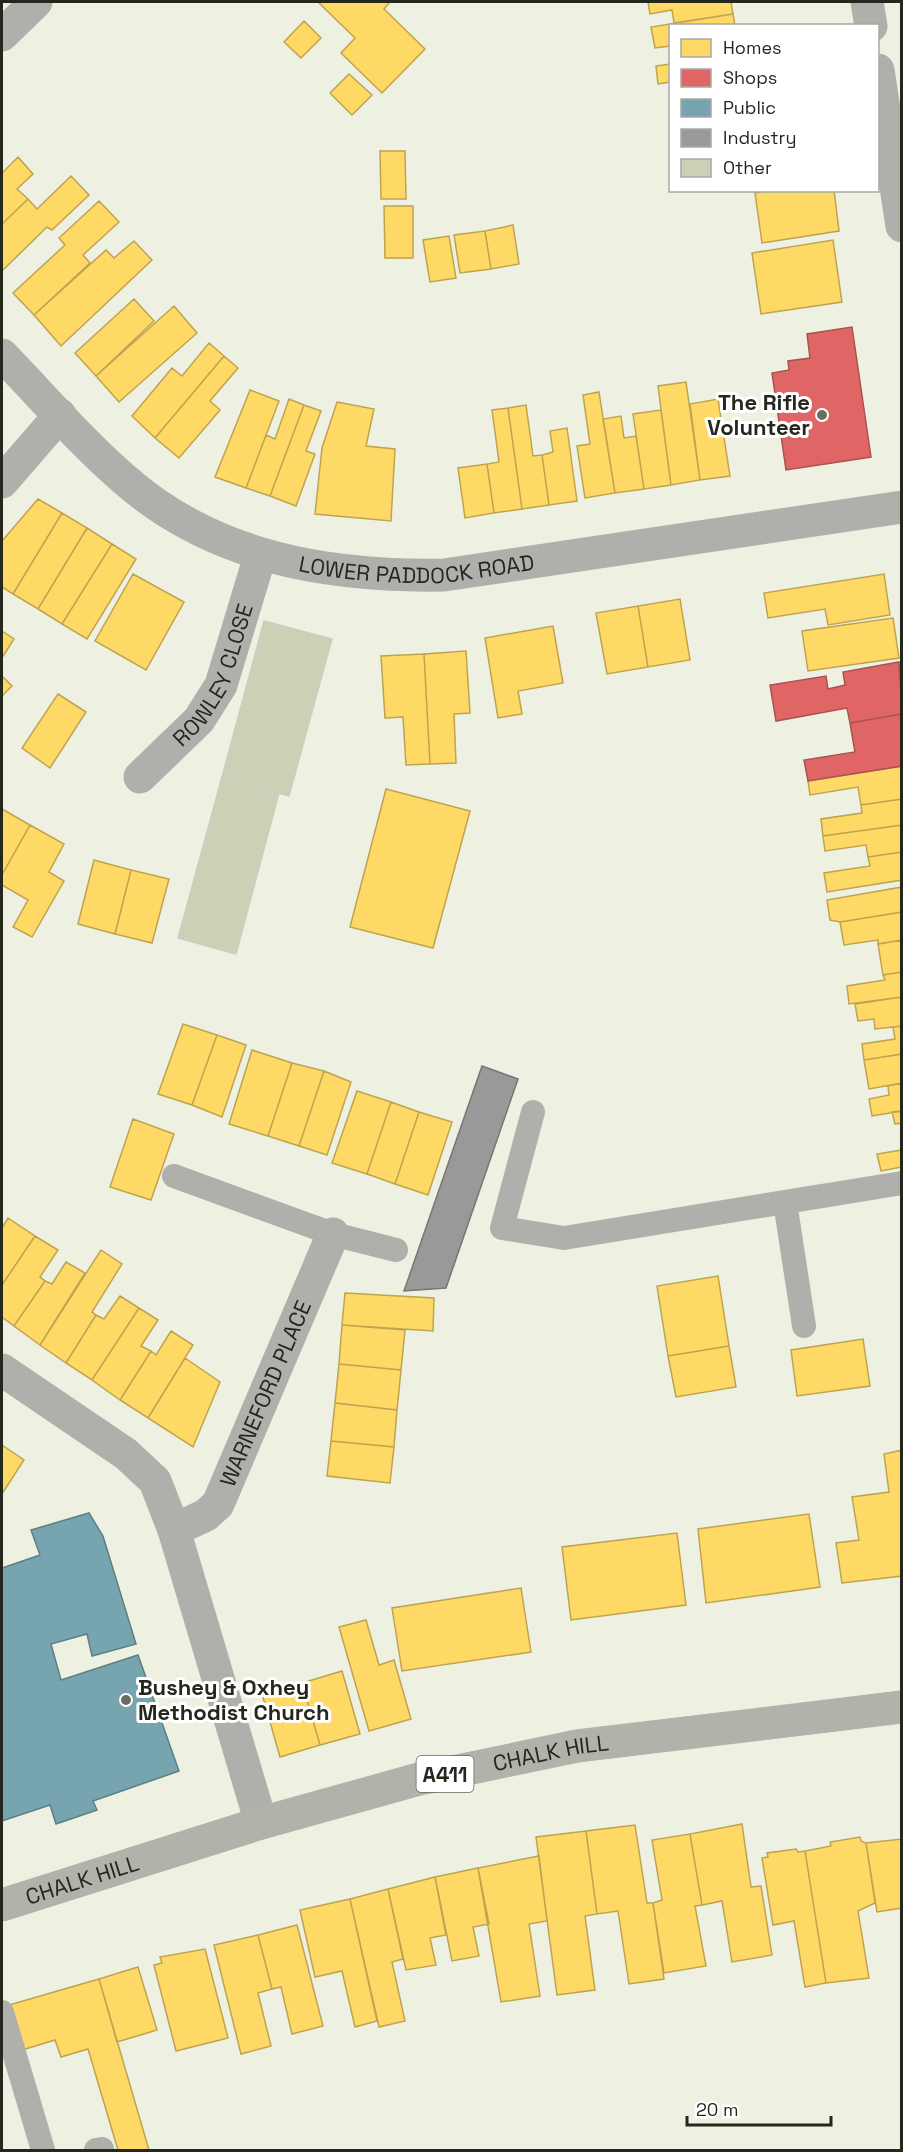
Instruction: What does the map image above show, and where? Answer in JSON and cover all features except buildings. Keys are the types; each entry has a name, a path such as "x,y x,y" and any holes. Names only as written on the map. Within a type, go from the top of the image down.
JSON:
{"main road":[{"name":"CHALK HILL","path":"2,1905 261,1823 419,1779 578,1746 902,1707"}],"street":[{"path":"2,35 36,2"},
{"path":"867,2 871,24"},
{"path":"879,76 902,226"},
{"name":"LOWER PADDOCK ROAD","path":"2,355 124,480 171,515 214,537 260,556 323,569 386,576 444,575 902,507"},
{"path":"2,482 60,415"},
{"name":"ROWLEY CLOSE","path":"140,777 199,720 221,685 260,556"},
{"name":"WARNEFORD PLACE","path":"174,1530 206,1515 218,1504 333,1234"},
{"path":"2,1370 126,1454 155,1481 174,1530 261,1823"}],"lane":[{"path":"533,1112 502,1228 564,1238 902,1183"},
{"path":"174,1176 333,1234 396,1250"},
{"path":"785,1202 804,1326"},
{"path":"2,2012 43,2151"}],"place":[{"name":"The Rifle Volunteer","path":"822,415"},
{"name":"Bushey & Oxhey Methodist Church","path":"126,1700"}]}
